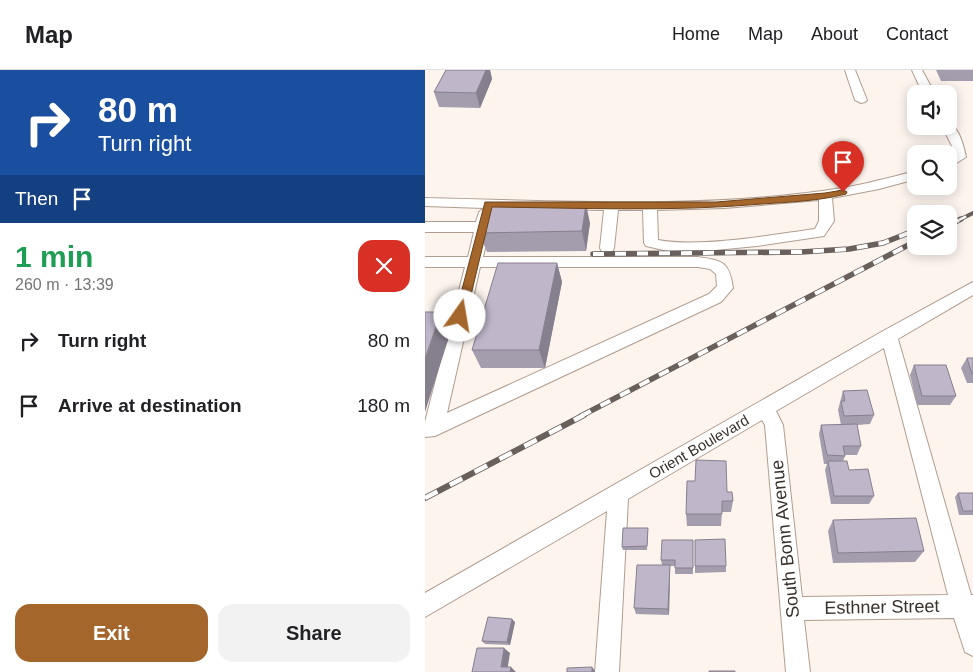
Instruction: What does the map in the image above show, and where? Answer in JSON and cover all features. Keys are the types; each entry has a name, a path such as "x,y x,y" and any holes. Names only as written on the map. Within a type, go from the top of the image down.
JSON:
{"street":[{"path":"850,70 861,100"},
{"path":"917,70 924,85"},
{"path":"953,135 959,146 959,157 957,158"},
{"path":"425,202 611,206 716,205 825,196 907,179"},
{"path":"650,206 651,243 659,246 689,247 770,240 819,233 825,229 827,223 825,196"},
{"path":"430,429 488,204"},
{"path":"607,248 611,206"},
{"path":"425,227 482,227"},
{"path":"425,262 698,262 715,265 723,272 725,288 715,298 430,429"},
{"name":"Orient Boulevard","path":"425,606 973,288"},
{"path":"889,336 968,606 973,644"},
{"name":"South Bonn Avenue","path":"765,408 774,425 798,672"},
{"path":"607,672 618,494"},
{"name":"Esthner Street","path":"792,609 968,606"}],"building":[{"path":"446,70 486,70 476,93 434,92"},
{"path":"586,204 582,231 479,233 488,205"},
{"path":"498,263 557,263 539,350 472,350"},
{"path":"425,312 441,312 425,359"},
{"path":"967,358 973,358 973,374 972,374"},
{"path":"914,365 946,365 956,396 922,396"},
{"path":"867,390 874,415 844,416 841,401 845,401 843,391"},
{"path":"857,424 861,446 843,446 845,456 827,455 821,425"},
{"path":"696,460 726,461 727,492 732,492 733,501 722,501 722,514 686,514 687,481 695,481"},
{"path":"828,461 847,461 849,470 868,469 874,496 834,496"},
{"path":"958,493 973,493 973,511 963,511"},
{"path":"916,518 924,551 838,553 833,520"},
{"path":"623,528 648,528 647,546 622,547"},
{"path":"725,539 726,566 695,566 695,540"},
{"path":"662,540 693,540 693,568 675,568 675,560 661,560"},
{"path":"637,565 670,565 668,609 634,608"},
{"path":"488,617 512,619 507,642 482,641"},
{"path":"477,648 504,648 501,667 511,667 510,672 472,672"},
{"path":"592,667 592,672 567,672 567,668"},
{"path":"735,671 735,672 709,672"}],"railway":[{"path":"957,221 973,213"},
{"path":"593,254 801,252 849,249 883,243 907,234"},
{"path":"581,416 907,246"},
{"path":"425,498 584,415"}],"route":[{"path":"460,316 488,204 716,205 825,196 843,192"}]}
